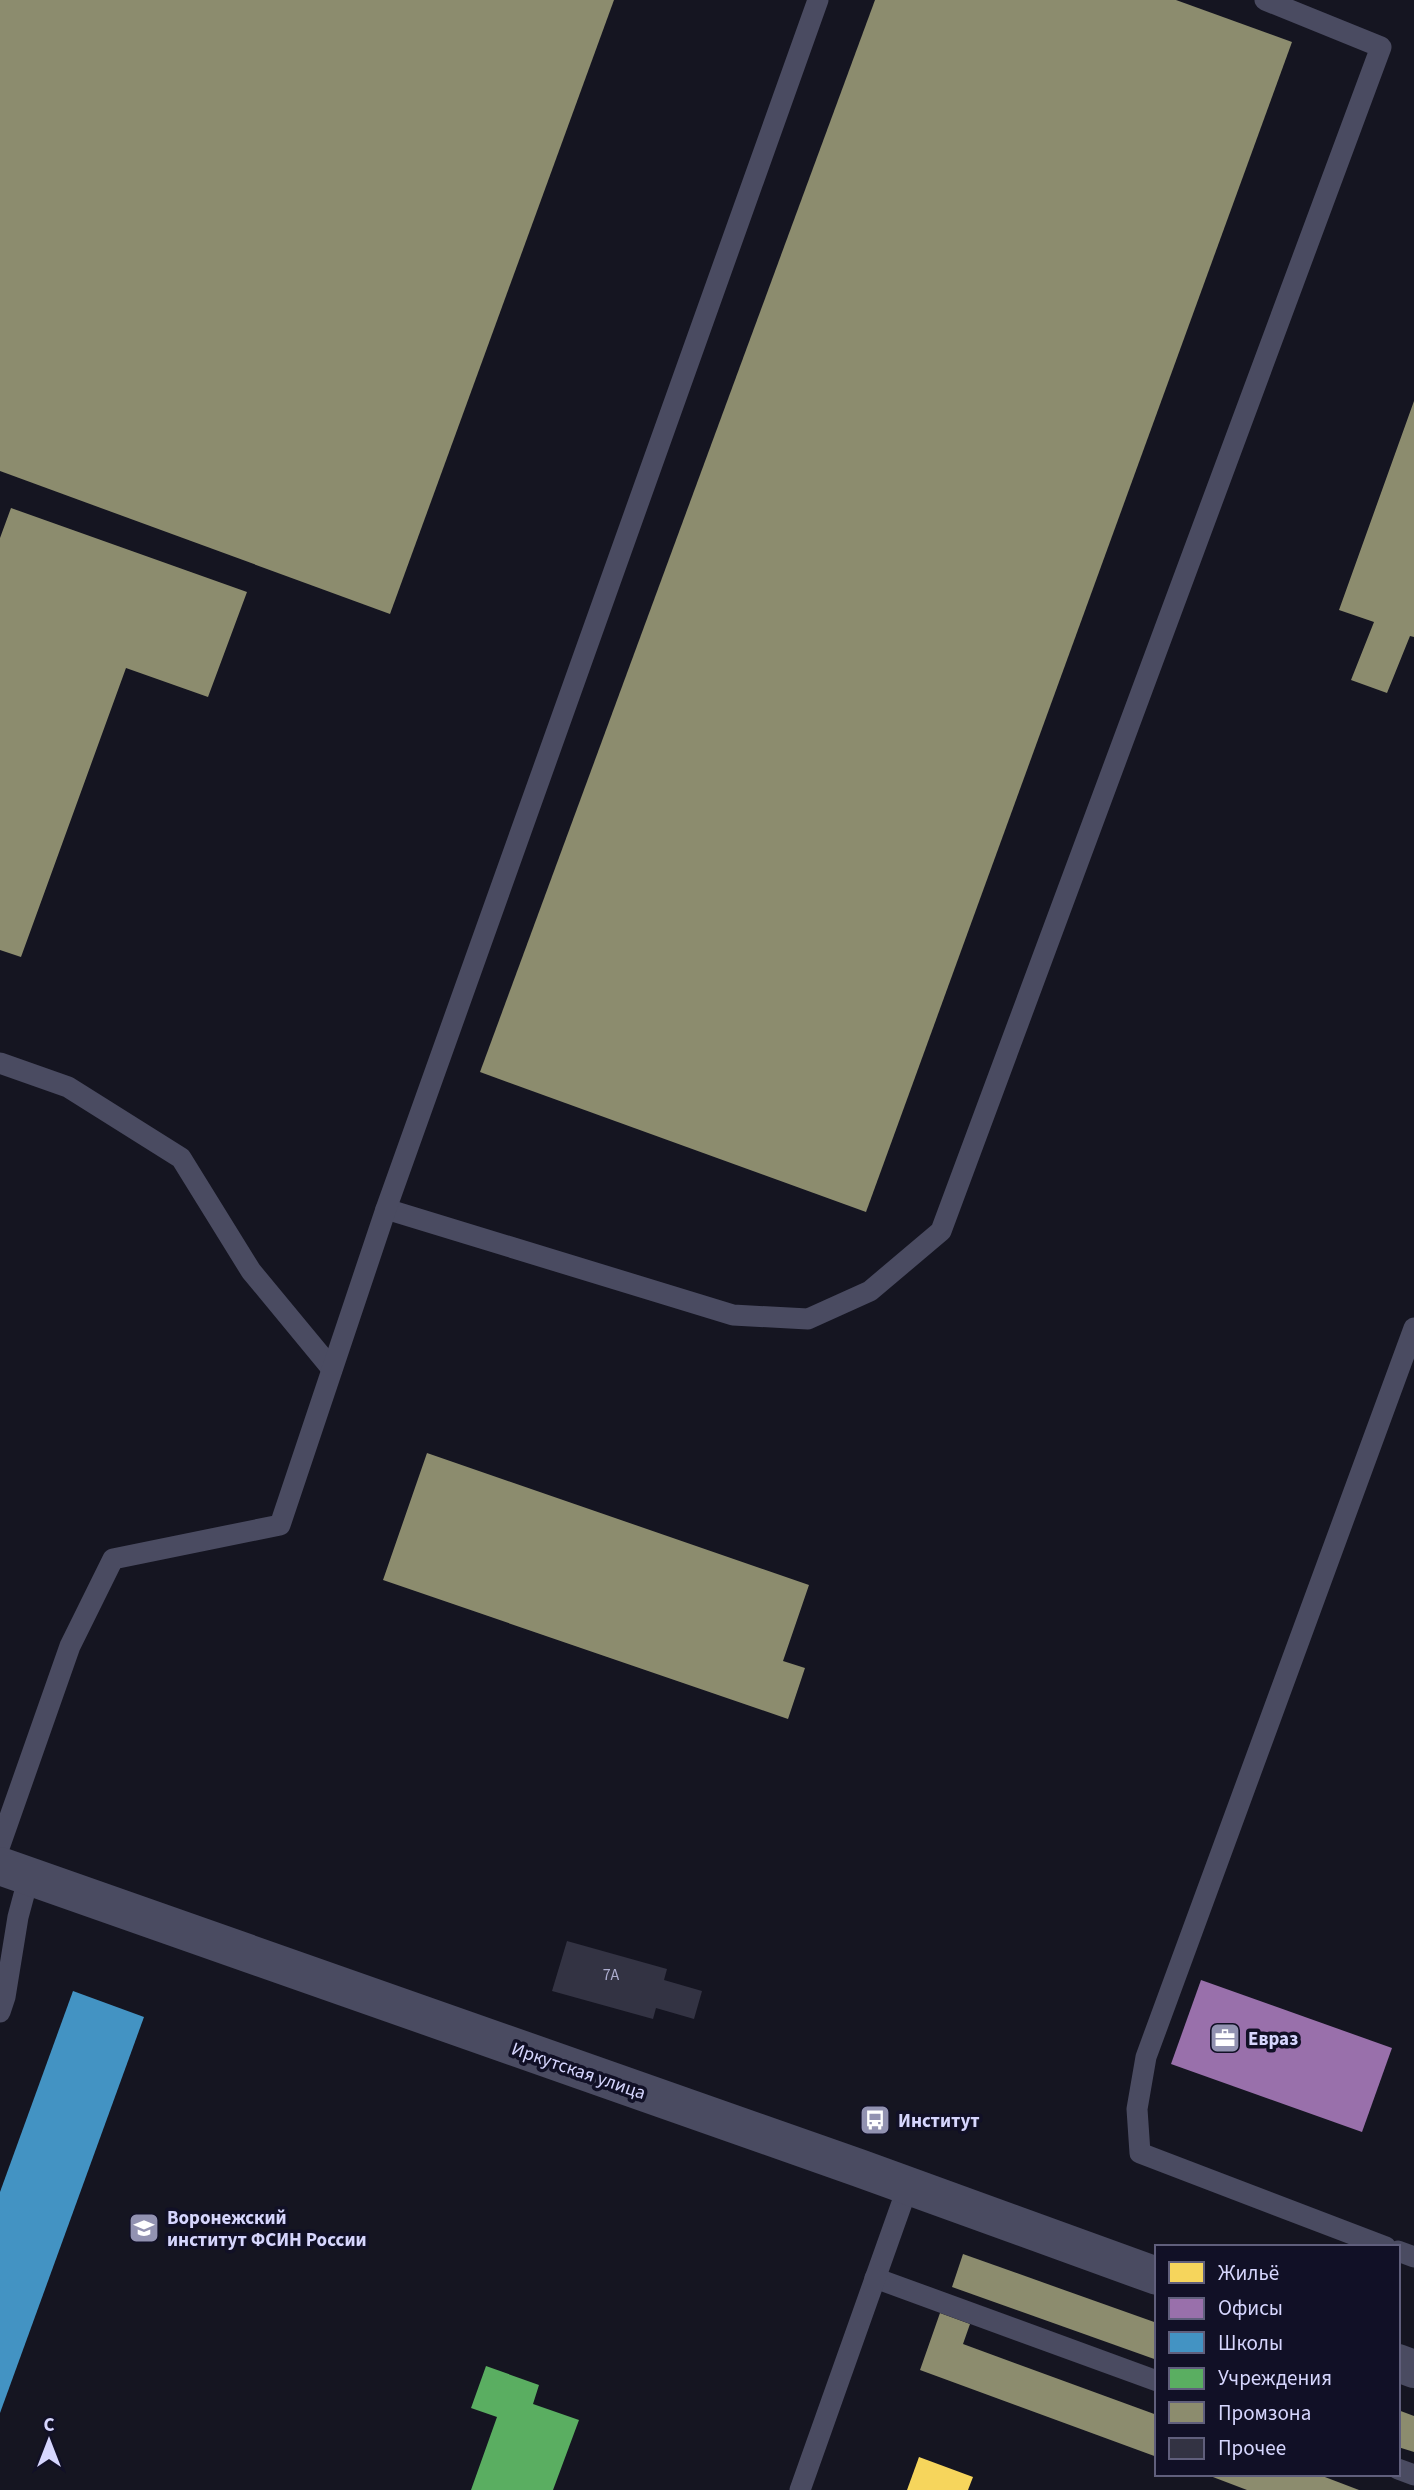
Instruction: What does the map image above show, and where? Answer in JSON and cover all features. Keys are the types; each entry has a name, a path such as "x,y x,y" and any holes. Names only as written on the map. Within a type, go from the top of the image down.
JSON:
{"street":[{"name":"Иркутская улица","path":"15,1871 1155,2275"}],"lane":[{"path":"0,1845 70,1646 113,1559 280,1525 386,1209 818,0"},
{"path":"386,1209 733,1315 808,1319 870,1291 941,1231 1381,47 1265,0"},
{"path":"0,1063 68,1087 181,1158 251,1271 332,1369"},
{"path":"1381,2245 1140,2153 1137,2109 1146,2056 1414,1328"},
{"path":"2,2001 18,1917 15,1871"},
{"path":"800,2490 908,2186"},
{"path":"875,2278 1155,2380"}],"building: Жильё":[{"path":"919,2457 973,2477 968,2490 907,2490"}],"building: Офисы":[{"path":"1201,1980 1392,2048 1362,2132 1171,2064"}],"building: Школы":[{"path":"73,1991 144,2017 0,2413 0,2192"}],"building: Учреждения":[{"path":"486,2366 539,2385 533,2404 579,2420 553,2490 471,2490 497,2417 471,2408"}],"building: Промзона":[{"path":"0,0 614,0 390,614 0,471"},
{"path":"875,0 1176,0 1292,42 866,1212 480,1072"},
{"path":"1414,401 1414,637 1410,636 1387,693 1351,680 1374,622 1339,610"},
{"path":"11,508 247,592 208,697 126,668 21,957 0,950 0,538"},
{"path":"427,1453 809,1585 783,1661 805,1668 788,1719 383,1580"},
{"path":"963,2254 1155,2322 1155,2359 952,2287"},
{"path":"940,2313 970,2324 963,2344 1155,2414 1155,2456 920,2370"},
{"path":"1400,2411 1414,2416 1414,2452 1400,2448"},
{"path":"1210,2476 1322,2476 1359,2490 1247,2490"}],"building: Прочее":[{"path":"567,1941 667,1969 664,1980 702,1991 694,2019 656,2008 653,2019 552,1991"}],"place":[{"name":"Евраз","path":"1225,2038"},
{"name":"Институт","path":"875,2120"},
{"name":"Воронежский институт ФСИН России","path":"144,2228"}]}
